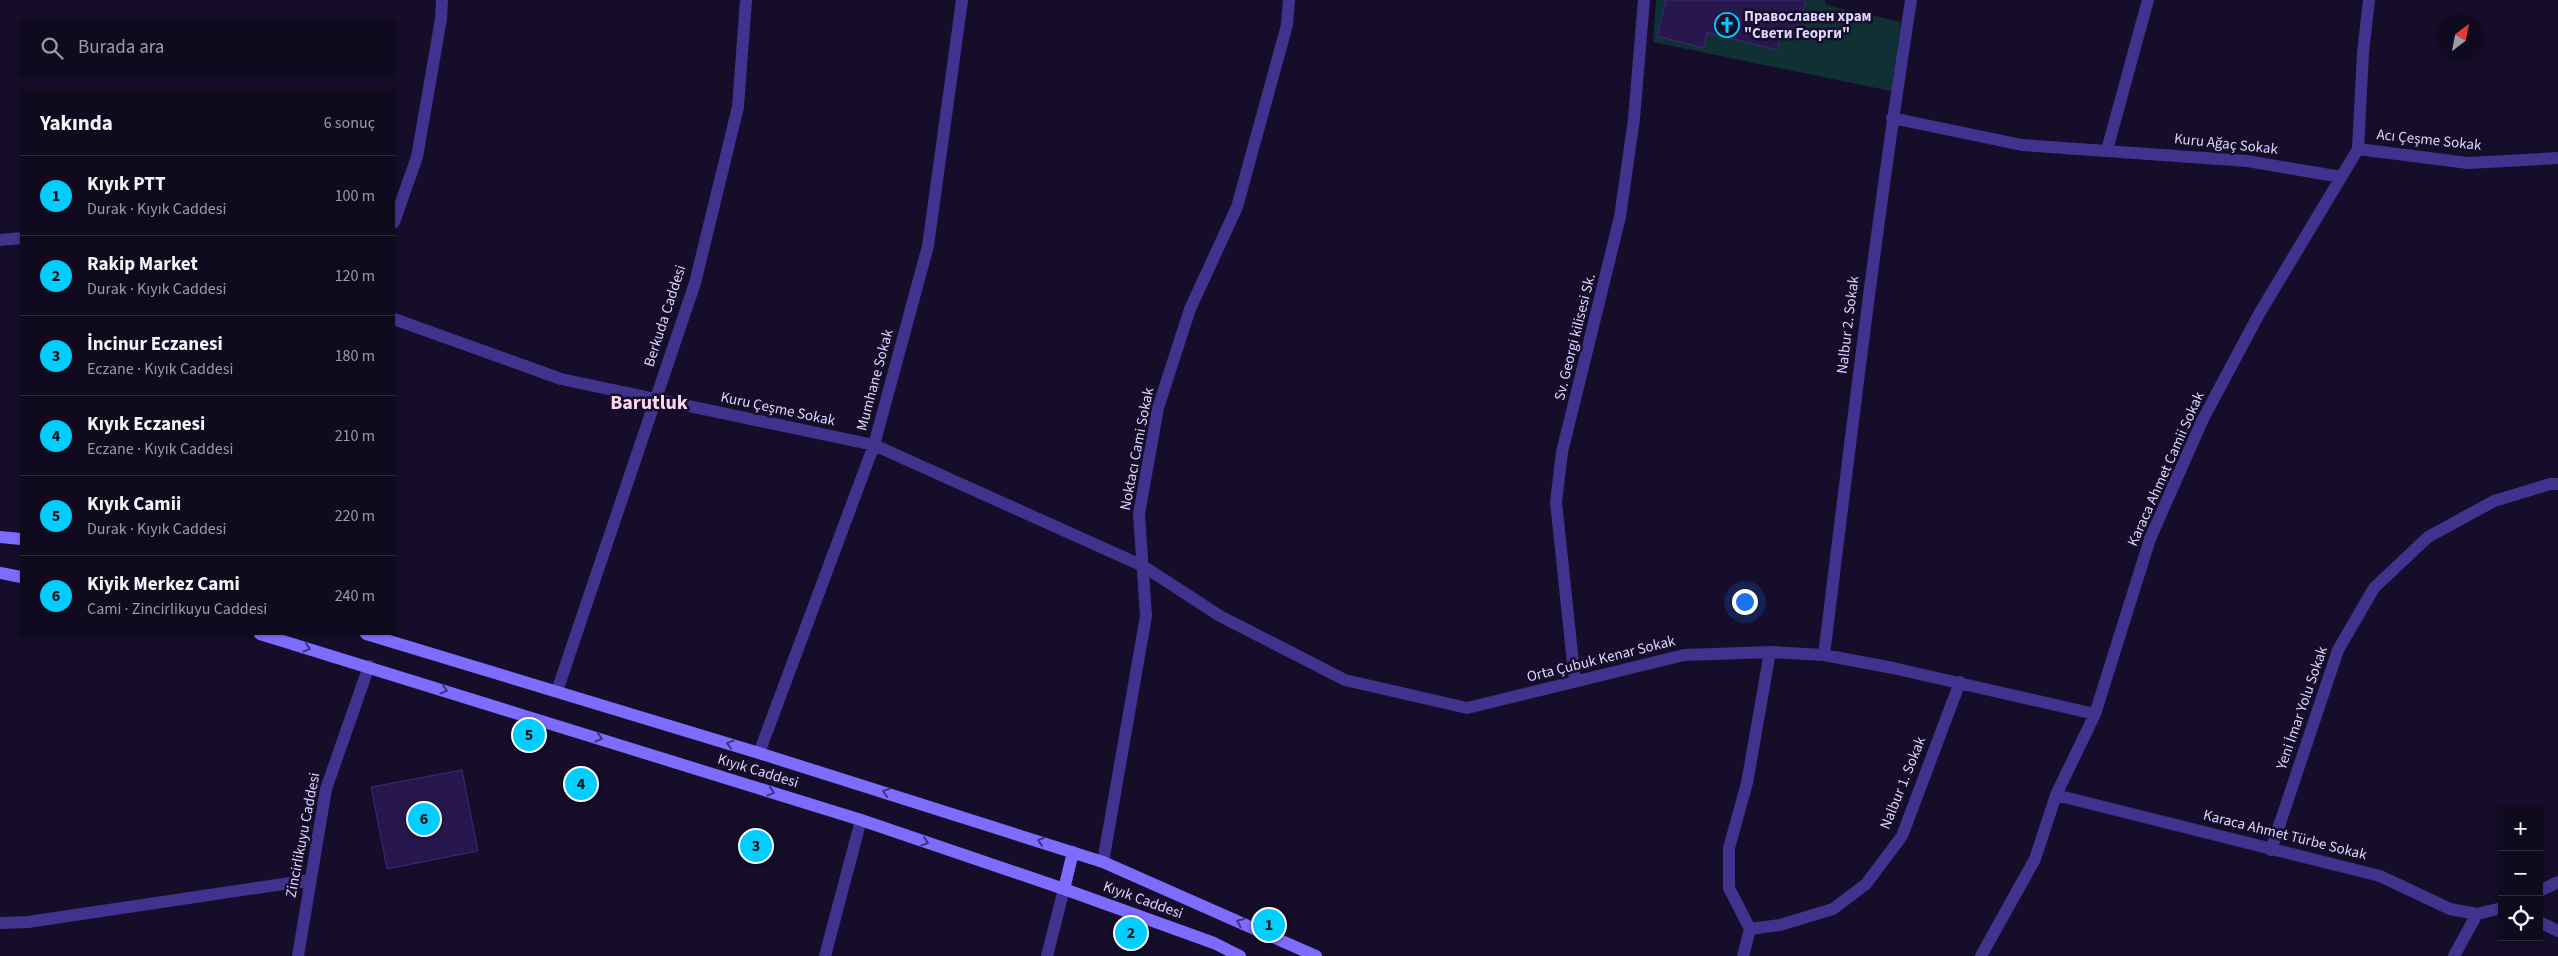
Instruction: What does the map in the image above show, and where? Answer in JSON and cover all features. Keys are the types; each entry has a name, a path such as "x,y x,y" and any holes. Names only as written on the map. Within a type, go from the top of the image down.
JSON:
{"main road":[{"path":"0,537 20,539"},
{"path":"0,573 20,577"},
{"name":"Kıyık Caddesi","path":"263,635 369,666 860,820 1064,889 1214,943 1240,956"},
{"name":"Kıyık Caddesi","path":"369,635 557,690 1103,862 1316,956"},
{"path":"1064,889 1073,852"}],"street":[{"path":"395,219 417,157 441,19 442,0"},
{"name":"Berkuda Caddesi","path":"557,690 694,283 738,107 746,0"},
{"name":"Mumhane Sokak","path":"759,753 874,445 928,246 962,0"},
{"name":"Noktacı Cami Sokak","path":"1103,862 1146,616 1139,514 1158,408 1190,309 1237,208 1287,25 1289,0"},
{"name":"Sv. Georgi kilisesi Sk.","path":"1575,682 1556,502 1562,452 1620,217 1634,119 1644,0"},
{"name":"Nalbur 2. Sokak","path":"1824,656 1892,118 1911,0"},
{"path":"2107,150 2148,0"},
{"name":"Karaca Ahmet Camii Sokak","path":"1981,956 2035,859 2056,795 2095,714 2150,539 2202,421 2259,314 2358,149 2363,53 2369,0"},
{"name":"Kuru Ağaç Sokak","path":"1892,118 2022,145 2247,161 2340,177"},
{"name":"Acı Çeşme Sokak","path":"2358,149 2468,163 2558,158"},
{"path":"0,240 20,238"},
{"name":"Kuru Çeşme Sokak","path":"395,318 561,379 874,445 1143,566"},
{"name":"Yeni İmar Yolu Sokak","path":"2271,850 2338,650 2374,588 2428,537 2494,501 2550,484 2558,484"},
{"name":"Orta Çubuk Kenar Sokak","path":"1143,566 1220,616 1345,680 1467,708 1684,655 1770,652 1824,656 1960,682 2095,714"},
{"path":"1742,956 1750,929 1729,888 1729,848 1747,783 1770,652"},
{"name":"Zincirlikuyu Caddesi","path":"298,956 326,789 369,666"},
{"name":"Nalbur 1. Sokak","path":"1750,929 1780,925 1833,909 1866,884 1902,836 1960,682"},
{"name":"Karaca Ahmet Türbe Sokak","path":"2056,795 2380,876 2450,909 2477,914 2498,909"},
{"path":"825,956 860,820"},
{"path":"0,923 28,922 310,880"},
{"path":"2543,889 2558,882"},
{"path":"1046,956 1064,889"},
{"path":"2454,956 2477,914"},
{"path":"2543,924 2558,932"}],"green space":[{"path":"1656,0 1825,0 1826,5 1901,22 1891,91 1653,42"}],"building":[{"name":"Православен храм \"Свети Георги\"","path":"1666,0 1804,0 1805,4 1799,23 1791,28 1783,28 1777,50 1707,32 1704,48 1657,36"},
{"path":"462,770 478,851 387,869 371,787"}],"place":[{"name":"Православен храм \"Свети Георги\"","path":"1727,25"},
{"name":"Kıyık Camii","path":"529,735"},
{"name":"Kıyık Eczanesi","path":"581,784"},
{"name":"Kiyik Merkez Cami","path":"424,819"},
{"name":"İncinur Eczanesi","path":"756,846"},
{"name":"Kıyık PTT","path":"1269,925"},
{"name":"Rakip Market","path":"1131,933"}],"district":[{"name":"Barutluk","path":"649,403"}]}
